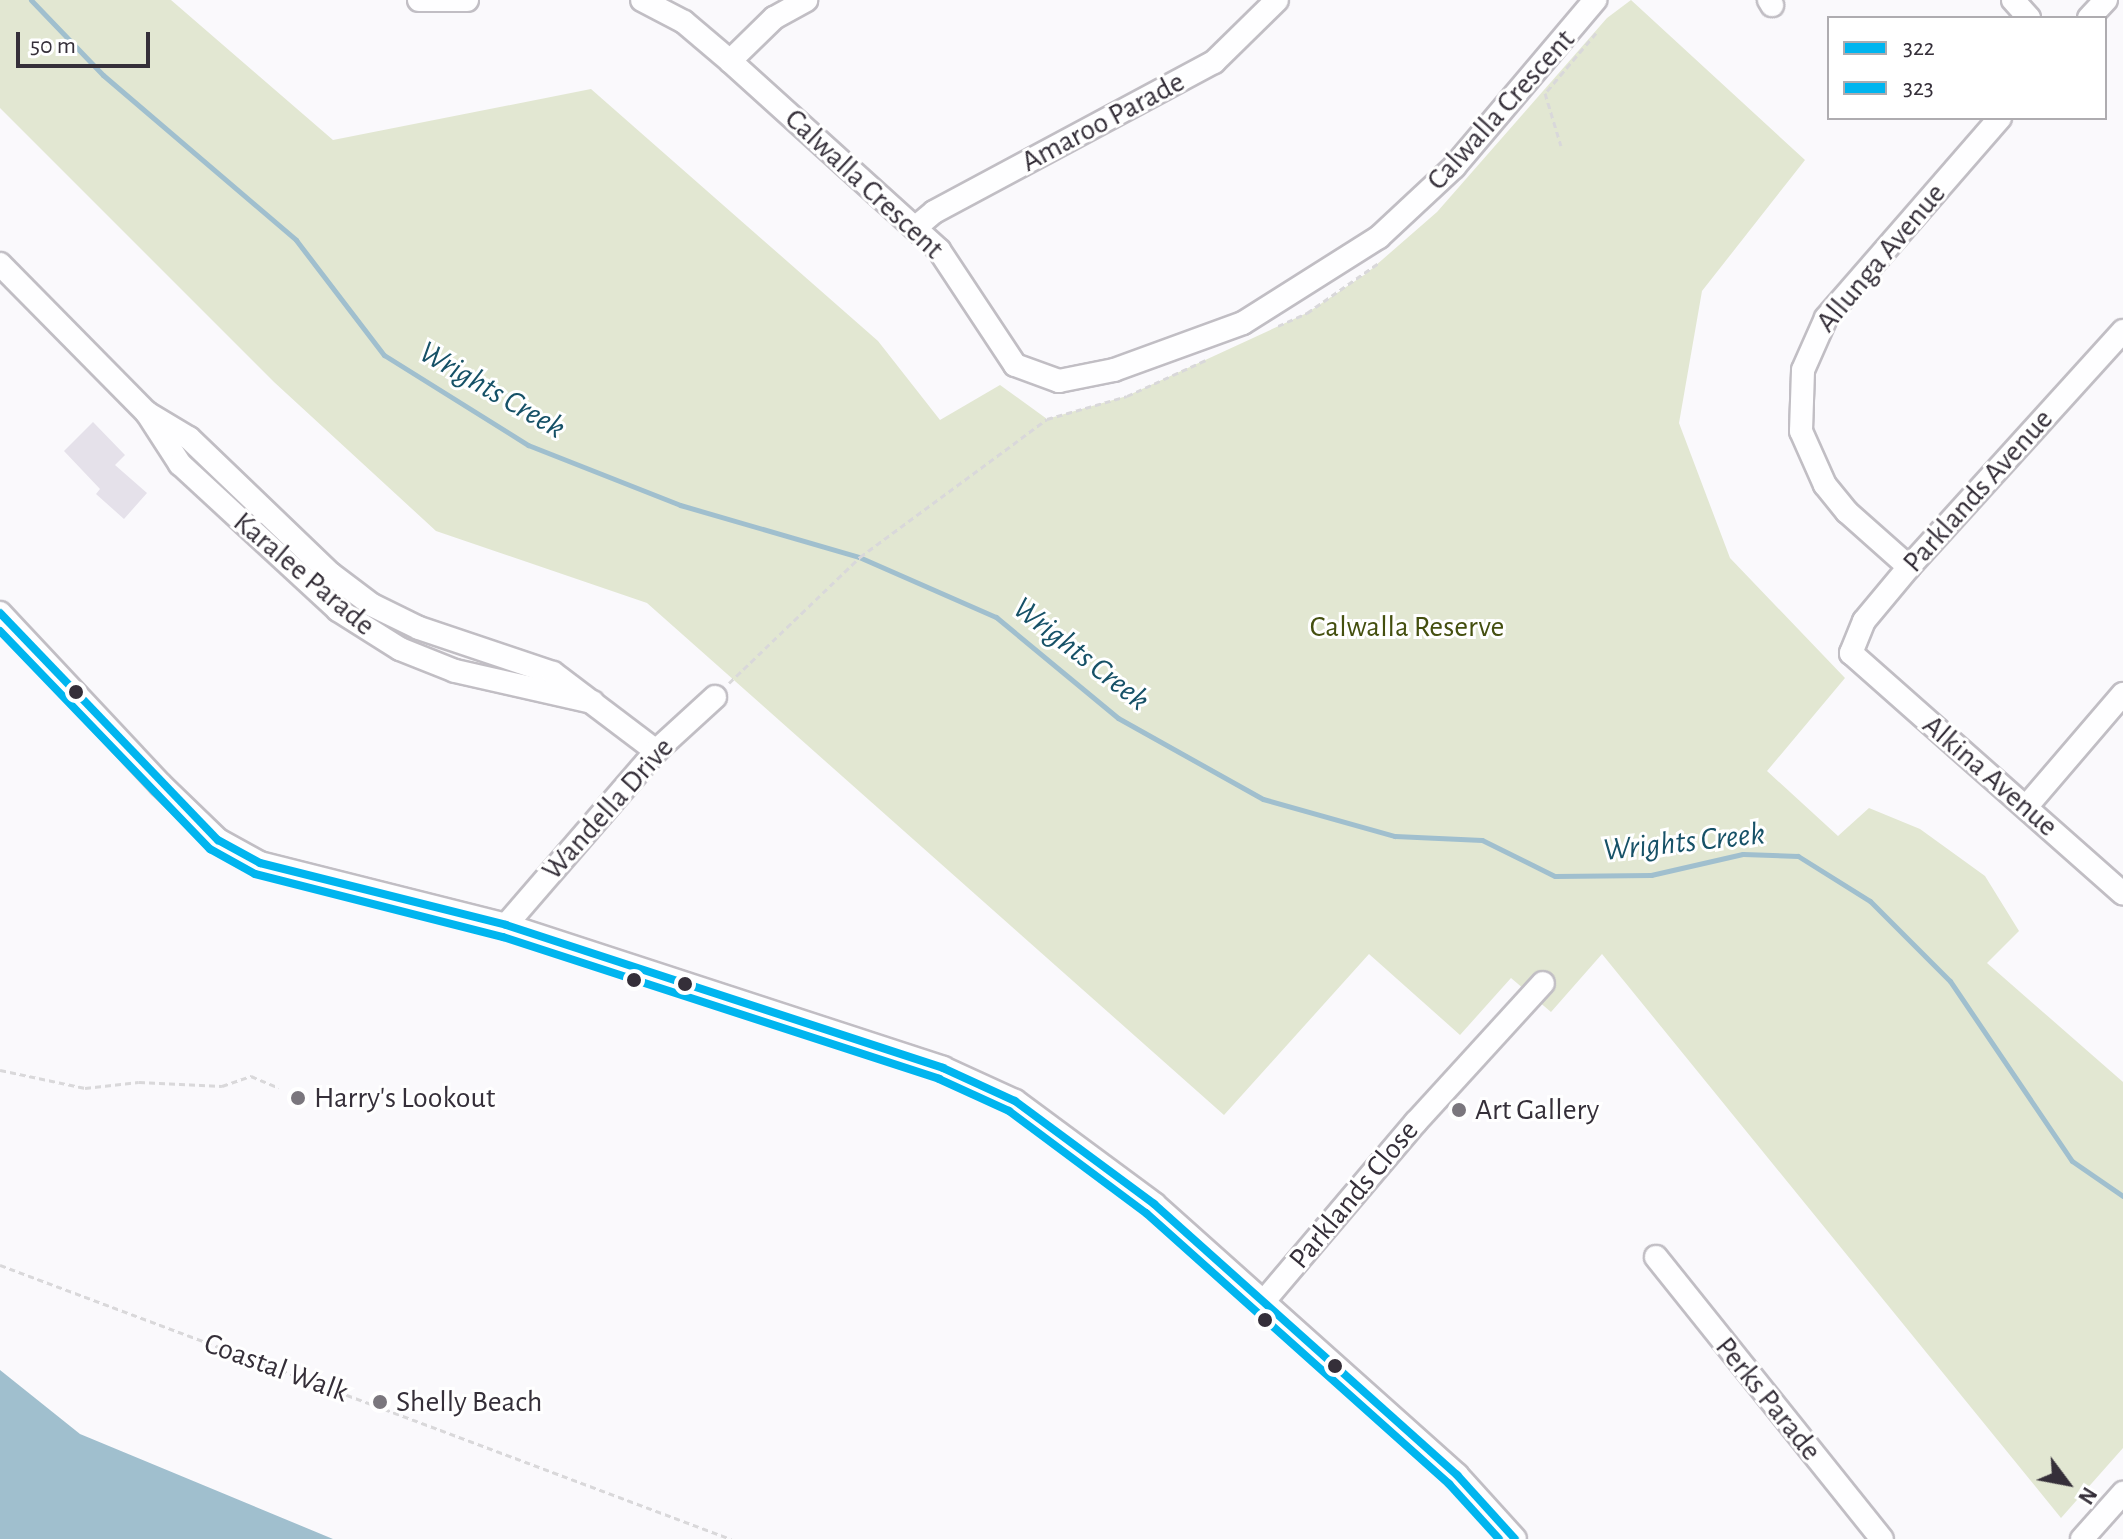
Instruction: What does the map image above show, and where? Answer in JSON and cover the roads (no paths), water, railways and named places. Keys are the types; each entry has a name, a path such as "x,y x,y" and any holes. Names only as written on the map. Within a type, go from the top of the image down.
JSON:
{"street":[{"path":"419,0 467,0"},
{"name":"Calwalla Crescent","path":"642,0 684,22 915,228 950,265 1015,365 1059,381 1114,370 1243,323 1379,237 1454,167 1595,0"},
{"path":"730,61 774,18 806,0"},
{"name":"Amaroo Parade","path":"915,228 945,205 1214,62 1277,0"},
{"path":"2013,0 2027,16"},
{"path":"2091,16 2106,0"},
{"name":"Allunga Avenue","path":"1909,567 1847,512 1825,485 1801,431 1803,370 1826,318 1998,120"},
{"name":"Karalee Parade","path":"0,264 147,413 180,464 286,567 374,635 478,679 593,702 656,751"},
{"name":"Parklands Avenue","path":"1855,658 1855,635 1909,567 2123,331"},
{"path":"0,613 218,840 260,863 305,878 506,925 943,1068 1015,1101 1154,1204 1457,1475 1515,1539"},
{"name":"Alkina Avenue","path":"1855,658 2123,894"},
{"path":"2026,807 2123,694"},
{"name":"Wandella Drive","path":"506,925 656,751 715,697"},
{"name":"Parklands Close","path":"1264,1301 1416,1122 1543,983"},
{"name":"Perks Parade","path":"1656,1257 1882,1539"},
{"path":"2082,1539 2123,1493"}],"water":[{"path":"0,1370 80,1434 333,1539 0,1539"}],"waterway":[{"name":"Wrights Creek","path":"31,0 103,75 296,240 384,355 528,445 680,505 859,557 996,617 1118,718 1263,799 1395,836 1482,840 1555,876 1651,875 1743,854 1798,856 1870,901 1950,981 2072,1161 2123,1196"}],"place":[{"name":"Harry's Lookout","path":"298,1098"},
{"name":"Art Gallery","path":"1459,1110"},
{"name":"Shelly Beach","path":"380,1402"}],"park label":[{"name":"Calwalla Reserve","path":"1407,627"}]}
